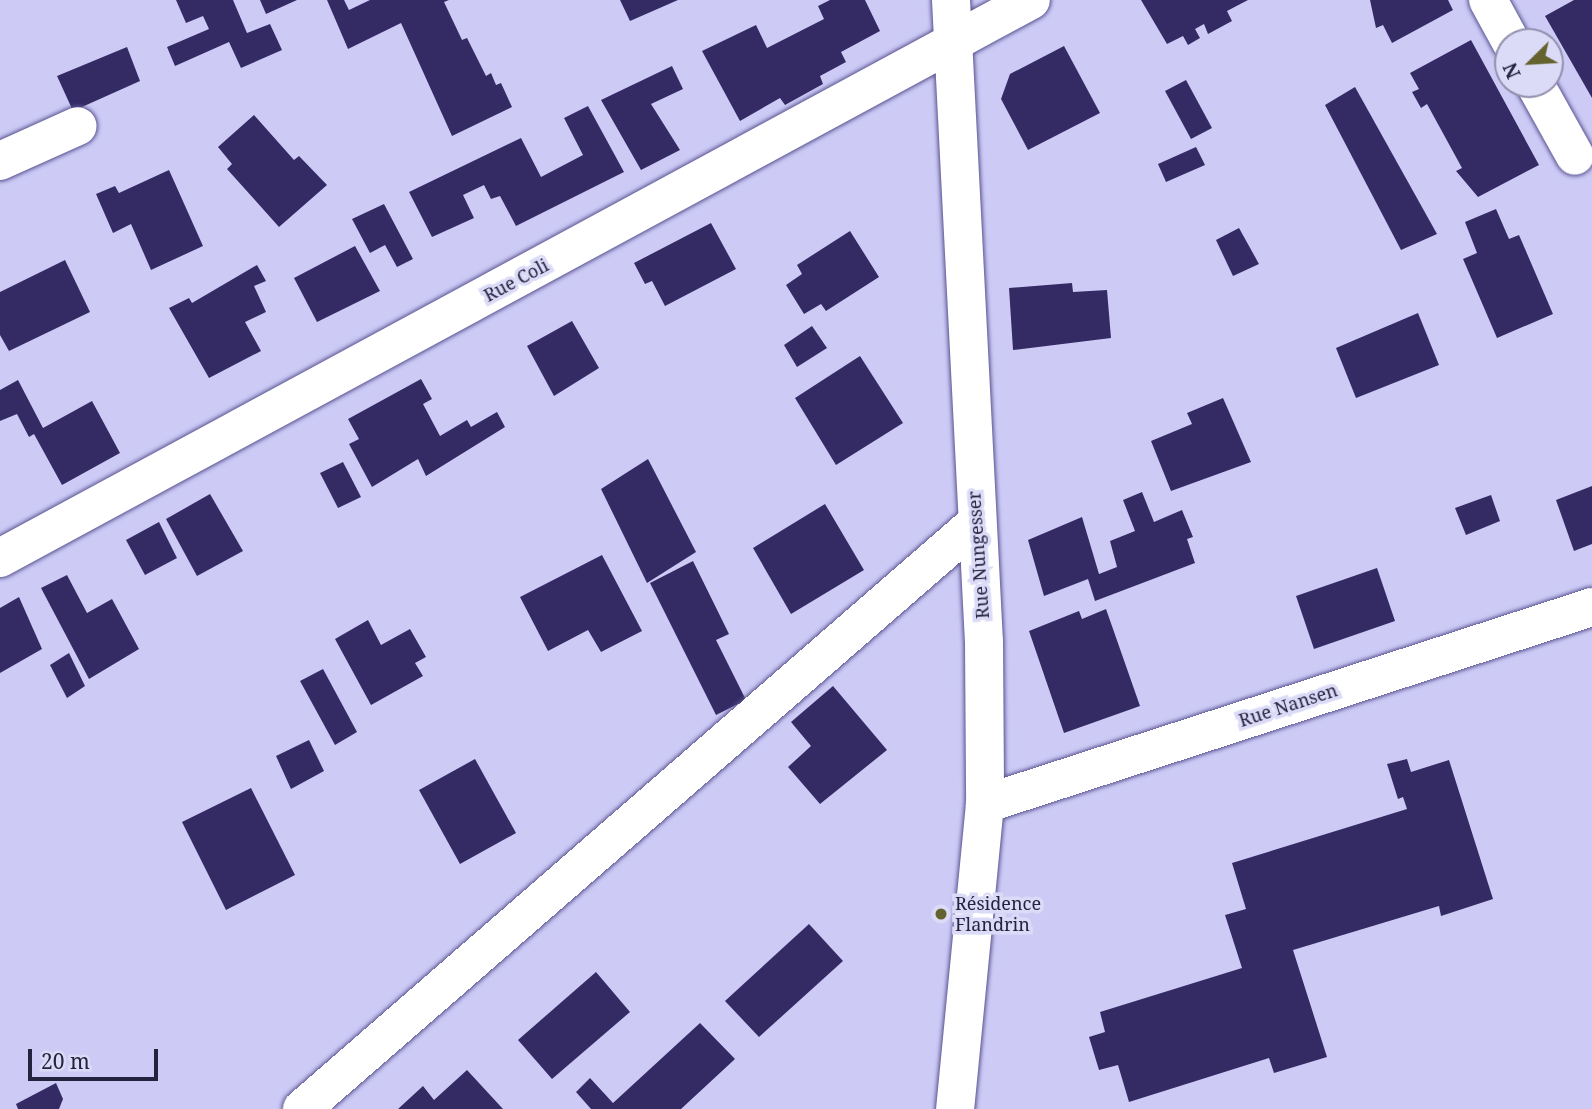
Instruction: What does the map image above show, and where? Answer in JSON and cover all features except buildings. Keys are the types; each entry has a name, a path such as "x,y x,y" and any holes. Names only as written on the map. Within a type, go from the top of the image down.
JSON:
{"street":[{"name":"Rue Nungesser","path":"951,0 975,524 984,642 985,804 955,1109"},
{"name":"Rue Coli","path":"0,558 1031,0"},
{"path":"1488,0 1503,28"},
{"path":"1543,98 1575,156"},
{"path":"0,161 78,126"},
{"path":"302,1109 975,524"},
{"name":"Rue Nansen","path":"985,804 1592,607"}],"place":[{"name":"Résidence Flandrin","path":"941,914"}]}
